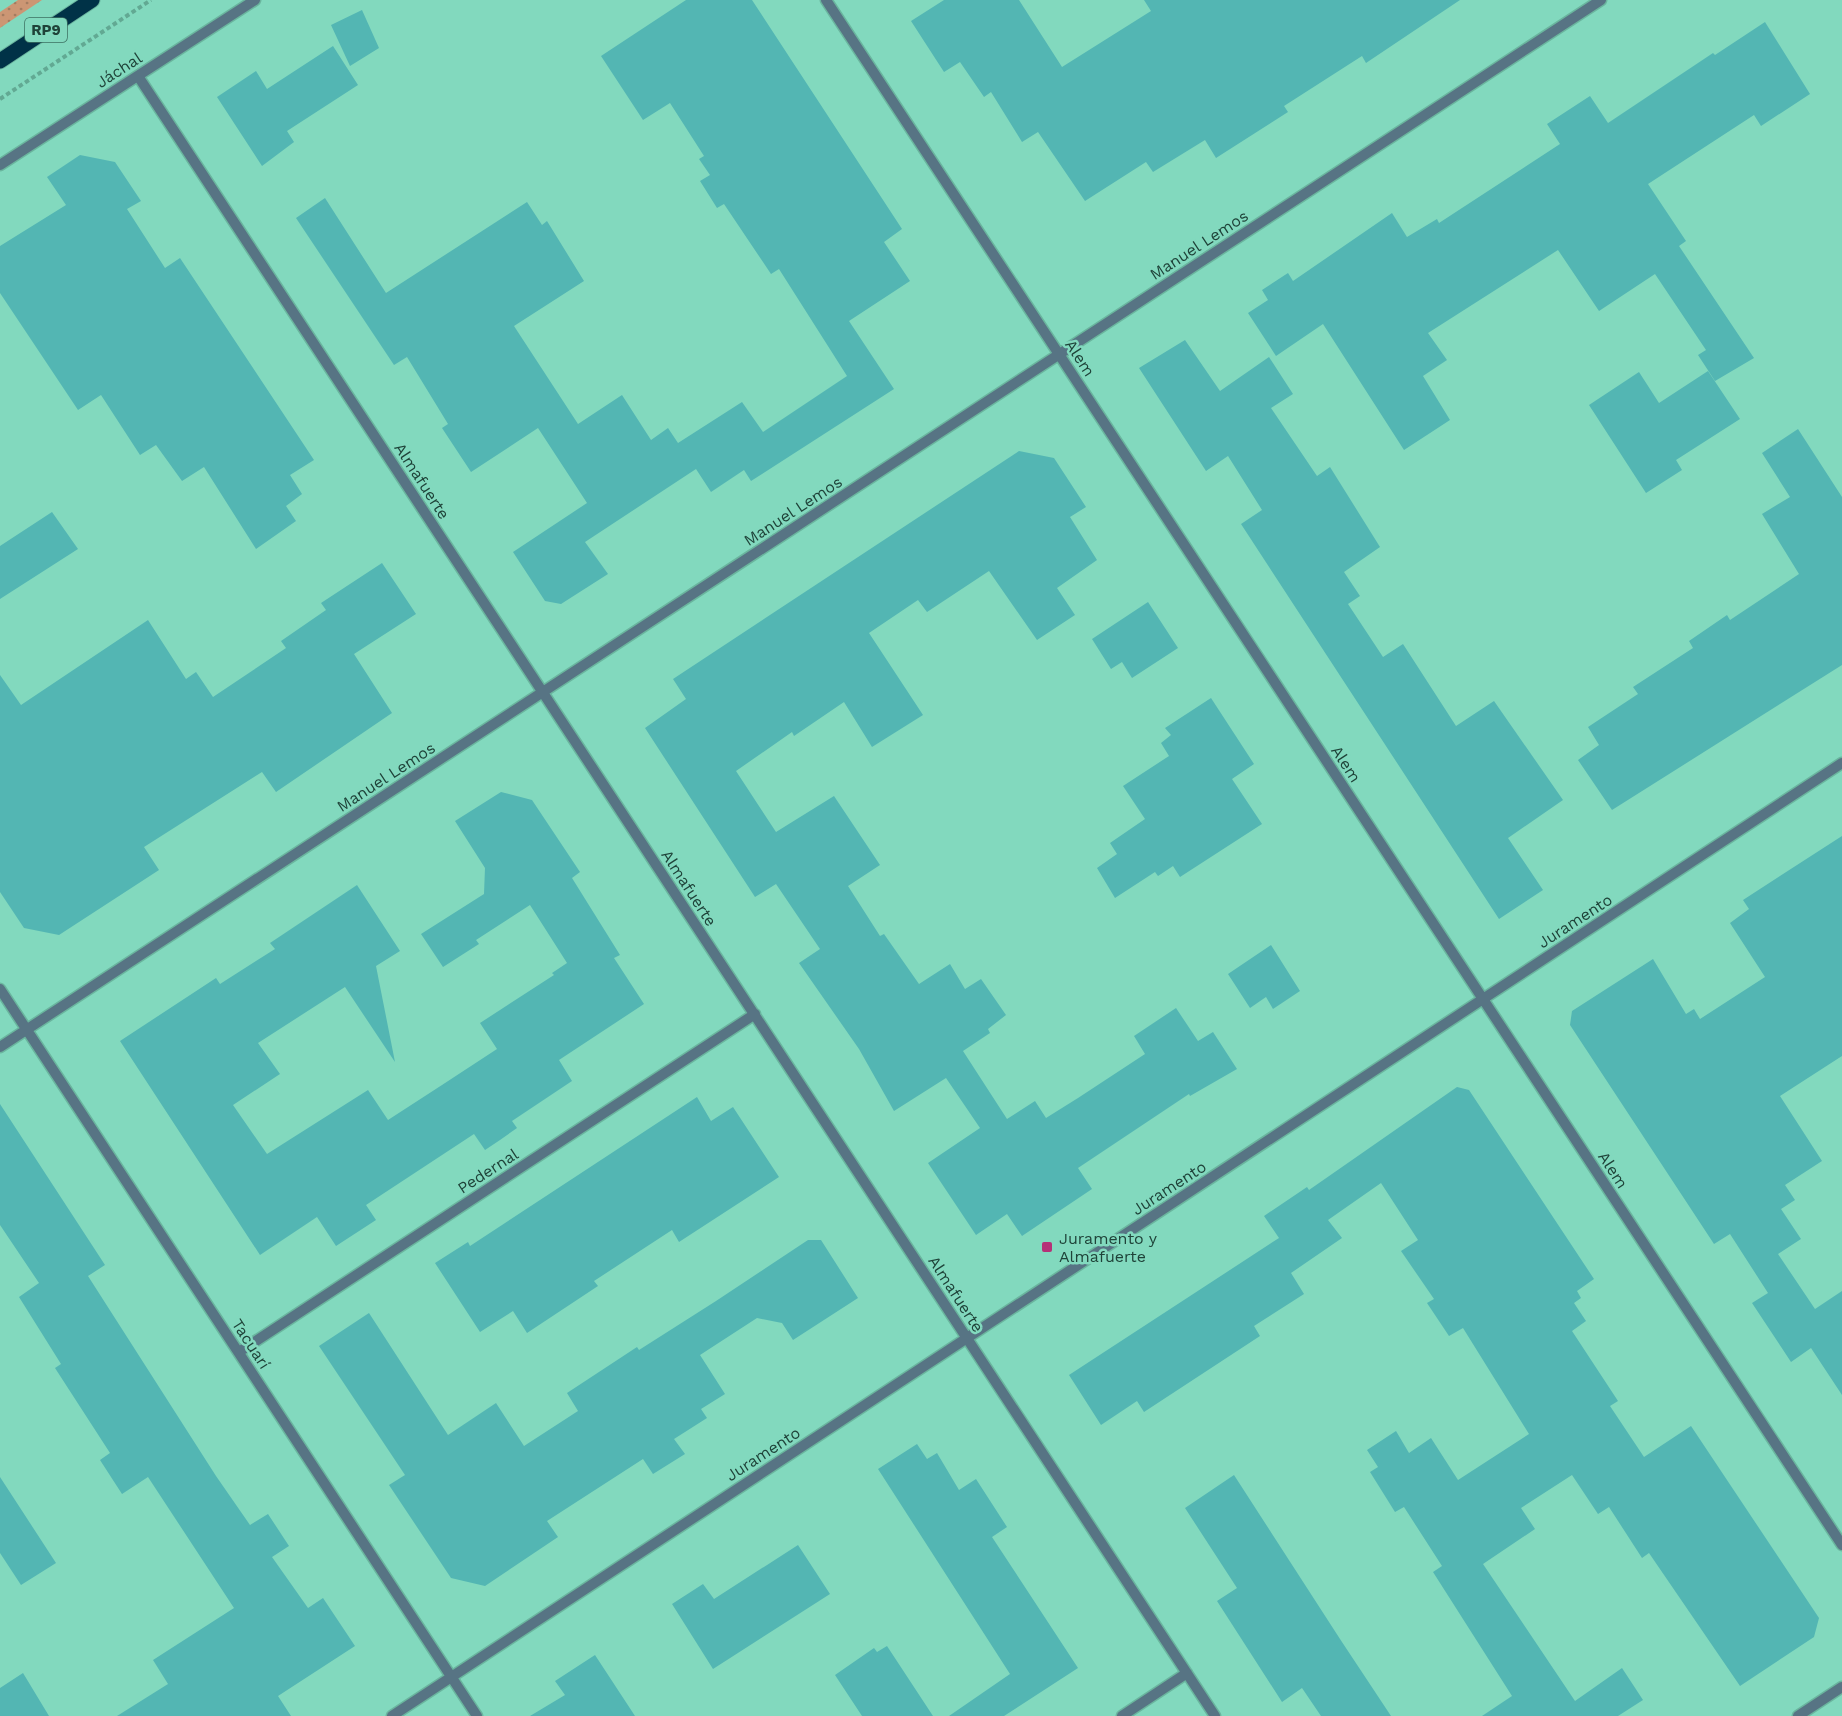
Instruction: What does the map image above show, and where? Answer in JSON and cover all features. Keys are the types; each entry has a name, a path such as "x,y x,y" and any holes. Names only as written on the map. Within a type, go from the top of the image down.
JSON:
{"main road":[{"name":"RP9","path":"0,61 92,0"}],"street":[{"name":"Jáchal","path":"0,165 255,0"},
{"name":"Alem","path":"826,0 1842,1545"},
{"name":"Manuel Lemos","path":"0,1047 1601,0"},
{"name":"Almafuerte","path":"138,76 1215,1716"},
{"name":"Juramento","path":"392,1716 1842,763"},
{"name":"Tacuarí","path":"0,989 477,1716"},
{"name":"Pedernal","path":"239,1352 755,1014"},
{"path":"1122,1716 1187,1673"},
{"path":"1798,1716 1842,1687"}],"path":[{"path":"0,99 151,0"}],"shaded area":[{"path":"18,0 42,0 0,28 0,12"}],"building":[{"path":"686,0 752,0 902,229 884,242 910,281 849,321 894,389 751,481 744,470 711,492 696,469 585,542 608,574 561,604 545,601 513,552 587,503 538,428 471,472 442,428 448,424 407,357 394,365 296,218 325,198 386,293 527,202 542,225 547,221 584,281 514,326 578,424 622,395 651,440 668,428 678,443 742,402 763,432 847,376 779,269 771,274 724,204 717,208 700,181 710,175 699,159 704,156 670,103 643,120 601,56"},
{"path":"944,0 1019,0 1062,67 1151,11 1144,0 1460,0 1366,63 1362,56 1284,106 1288,112 1216,158 1205,140 1153,172 1146,162 1085,201 1038,132 1022,142 991,92 984,97 960,62 944,72 911,21"},
{"path":"362,10 379,48 350,66 331,25"},
{"path":"1765,22 1810,94 1761,126 1754,115 1648,184 1686,241 1679,246 1754,358 1715,381 1698,355 1706,350 1655,274 1599,311 1558,250 1428,333 1447,360 1423,376 1450,420 1404,450 1323,324 1276,356 1248,313 1268,300 1262,290 1288,273 1293,281 1392,213 1407,237 1437,219 1439,223 1560,144 1547,124 1590,96 1608,123 1713,53 1715,55"},
{"path":"333,46 358,85 287,131 294,142 262,166 217,97 256,71 267,89"},
{"path":"80,155 115,162 141,201 127,209 165,268 180,258 314,460 290,475 302,494 286,506 296,521 256,549 204,467 182,481 156,445 140,455 101,395 78,410 0,293 0,246 66,205 47,177"},
{"path":"1185,340 1220,391 1269,357 1293,394 1271,408 1317,476 1330,467 1380,547 1344,572 1360,596 1348,604 1383,657 1403,644 1456,726 1494,701 1563,800 1508,838 1543,890 1499,919 1241,524 1262,510 1228,456 1206,471 1139,368"},
{"path":"1708,371 1740,419 1676,460 1682,470 1646,493 1589,405 1639,372 1659,403"},
{"path":"1798,429 1842,497 1842,665 1612,810 1578,760 1599,745 1588,727 1638,694 1633,687 1693,648 1689,641 1727,615 1730,620 1799,574 1762,514 1790,497 1762,453"},
{"path":"1019,451 1054,458 1086,507 1070,517 1097,560 1057,588 1075,615 1037,640 989,571 927,612 918,600 869,633 923,715 872,747 844,702 794,736 792,732 736,771 776,832 834,796 880,865 848,886 880,936 884,934 919,984 950,964 965,989 981,979 1006,1015 988,1029 990,1033 963,1051 1007,1119 1035,1101 1046,1118 1145,1054 1134,1036 1176,1008 1198,1041 1213,1032 1237,1069 1190,1096 1189,1094 1078,1168 1092,1189 1022,1236 1007,1214 976,1235 928,1163 980,1128 946,1078 894,1111 859,1049 799,963 820,949 776,884 755,897 645,728 686,699 673,679"},
{"path":"52,512 78,549 0,599 0,546"},
{"path":"382,563 416,614 354,654 392,713 276,792 262,772 144,847 159,870 59,935 24,928 0,892 0,675 21,705 148,620 186,679 196,672 213,697 286,648 281,641 326,610 321,603"},
{"path":"1148,602 1178,648 1132,678 1122,662 1111,669 1092,639"},
{"path":"1211,698 1254,764 1232,779 1262,824 1180,877 1173,866 1158,876 1155,872 1115,898 1097,868 1117,854 1110,843 1145,819 1123,786 1169,756 1161,743 1171,735 1165,728"},
{"path":"501,792 532,800 580,872 572,878 620,955 614,958 644,1004 559,1060 572,1081 512,1121 517,1128 485,1150 474,1134 366,1205 376,1220 336,1246 317,1217 260,1255 120,1041 216,978 220,984 275,949 270,943 357,885 400,951 376,966 395,1062 345,987 258,1043 280,1074 233,1105 267,1154 368,1090 388,1120 442,1085 497,1049 480,1023 554,975 552,973 567,963 530,905 476,940 479,944 443,967 421,934 484,894 485,868 455,821"},
{"path":"1842,836 1842,1056 1780,1096 1822,1161 1785,1185 1795,1200 1781,1209 1801,1239 1778,1254 1815,1309 1842,1291 1842,1395 1811,1348 1791,1362 1752,1303 1768,1293 1730,1234 1714,1244 1570,1025 1572,1011 1653,959 1686,1014 1694,1009 1700,1019 1765,977 1730,923 1749,909 1743,900"},
{"path":"1271,945 1300,991 1273,1009 1266,997 1250,1008 1228,974"},
{"path":"1457,1087 1469,1090 1594,1279 1577,1291 1581,1298 1574,1303 1586,1321 1572,1331 1618,1401 1610,1406 1644,1457 1691,1426 1819,1618 1814,1637 1740,1686 1649,1553 1642,1558 1609,1507 1598,1514 1572,1475 1521,1508 1535,1529 1483,1564 1575,1701 1622,1668 1643,1700 1618,1716 1482,1716 1512,1696 1433,1572 1442,1566 1404,1507 1395,1512 1370,1472 1378,1467 1367,1450 1396,1431 1409,1453 1431,1438 1458,1480 1529,1434 1463,1328 1449,1336 1427,1303 1434,1299 1401,1251 1418,1240 1381,1183 1328,1220 1342,1238 1291,1273 1304,1294 1254,1326 1260,1336 1144,1412 1137,1401 1101,1425 1069,1375 1279,1238 1264,1216 1307,1187 1309,1190"},
{"path":"697,1097 711,1121 733,1107 779,1177 679,1242 672,1230 594,1281 598,1286 527,1333 513,1311 480,1332 435,1263 468,1242 470,1246"},
{"path":"0,1104 105,1265 88,1276 216,1476 250,1525 268,1514 289,1546 272,1557 308,1608 323,1598 355,1646 278,1696 291,1716 117,1716 168,1684 153,1660 234,1608 148,1477 122,1494 100,1460 110,1453 55,1368 61,1364 19,1297 39,1283 0,1225"},
{"path":"808,1240 821,1240 858,1298 793,1340 782,1323 757,1318 700,1355 725,1394 701,1409 707,1418 674,1439 685,1454 653,1474 643,1459 547,1521 558,1537 485,1586 451,1578 389,1485 405,1475 319,1346 369,1313 448,1435 496,1403 524,1446 578,1411 567,1393 637,1347 639,1350"},
{"path":"917,1444 927,1459 937,1453 959,1490 976,1479 1007,1527 992,1537 1078,1668 1004,1716 949,1716 1010,1674 878,1469"},
{"path":"1234,1475 1391,1716 1321,1716 1302,1688 1282,1702 1217,1601 1237,1588 1185,1508"},
{"path":"0,1477 56,1563 21,1585 0,1553"},
{"path":"798,1545 830,1594 713,1669 672,1604 703,1584 714,1599"},
{"path":"887,1646 933,1716 862,1716 835,1675 874,1648 877,1652"},
{"path":"595,1655 635,1716 530,1716 565,1695 555,1681"},
{"path":"23,1673 49,1716 0,1716 0,1688"}],"place":[{"name":"Juramento y Almafuerte","path":"1047,1247"}]}
